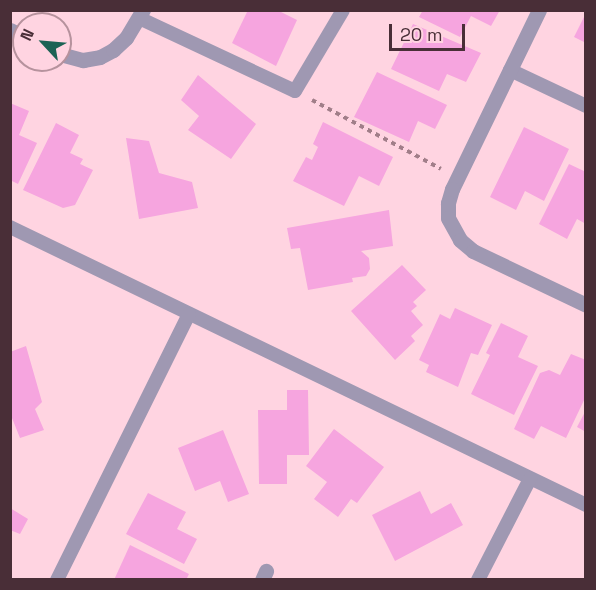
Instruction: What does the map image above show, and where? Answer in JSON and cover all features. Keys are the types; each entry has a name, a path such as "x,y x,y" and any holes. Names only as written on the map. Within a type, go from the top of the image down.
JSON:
{"street":[{"path":"539,10 457,178 448,203 448,218 460,240 473,250 585,305"},
{"path":"72,57 82,60 100,57 113,50 126,38 141,14"}],"lane":[{"path":"141,14 295,91 343,10"},
{"path":"510,70 585,106"},
{"path":"10,227 585,505"},
{"path":"57,579 189,314"},
{"path":"478,579 530,479"}],"path":[{"path":"295,91 457,178"}],"building":[{"path":"248,10 277,10 297,20 276,66 232,43"},
{"path":"423,10 500,10 491,26 471,16 460,37 419,17"},
{"path":"586,13 586,43 574,37"},
{"path":"413,24 481,53 466,82 447,74 439,91 391,69"},
{"path":"377,72 447,105 435,129 418,121 409,142 354,117"},
{"path":"198,75 256,124 231,159 188,130 199,116 181,100"},
{"path":"10,103 29,111 19,135 37,143 18,184 10,180"},
{"path":"323,122 393,157 379,186 359,176 344,206 293,181 306,157 312,160 318,147 313,144"},
{"path":"56,123 79,135 70,153 83,159 80,164 93,170 75,205 63,208 23,190"},
{"path":"524,127 569,149 544,201 525,191 516,210 490,197"},
{"path":"126,138 149,141 159,173 192,182 198,208 139,219"},
{"path":"569,164 586,172 586,224 577,219 567,239 539,224"},
{"path":"389,210 393,246 361,251 369,258 370,269 366,276 352,278 353,282 308,290 300,248 291,249 287,228"},
{"path":"402,265 426,290 413,302 417,306 411,311 423,325 411,336 415,341 395,360 351,311"},
{"path":"455,308 492,325 478,355 471,353 458,387 426,372 429,365 419,360 440,314 450,319"},
{"path":"501,323 528,336 518,357 538,366 514,415 471,394 490,355 486,353"},
{"path":"26,346 42,402 35,409 44,430 20,438 10,413 10,352"},
{"path":"571,354 586,360 586,396 566,438 541,426 534,439 514,429 540,373 549,370 560,375"},
{"path":"287,390 308,390 309,455 287,455 287,484 259,484 258,410 287,410"},
{"path":"586,410 586,432 577,427"},
{"path":"334,429 384,467 357,503 351,499 338,517 314,499 327,482 306,466"},
{"path":"223,430 249,494 228,502 220,481 195,491 178,448"},
{"path":"420,491 431,514 451,503 463,525 395,561 372,515"},
{"path":"148,493 186,512 177,529 197,539 184,564 126,534"},
{"path":"10,508 28,519 20,534 10,530"},
{"path":"130,545 189,574 186,580 114,580"}]}
